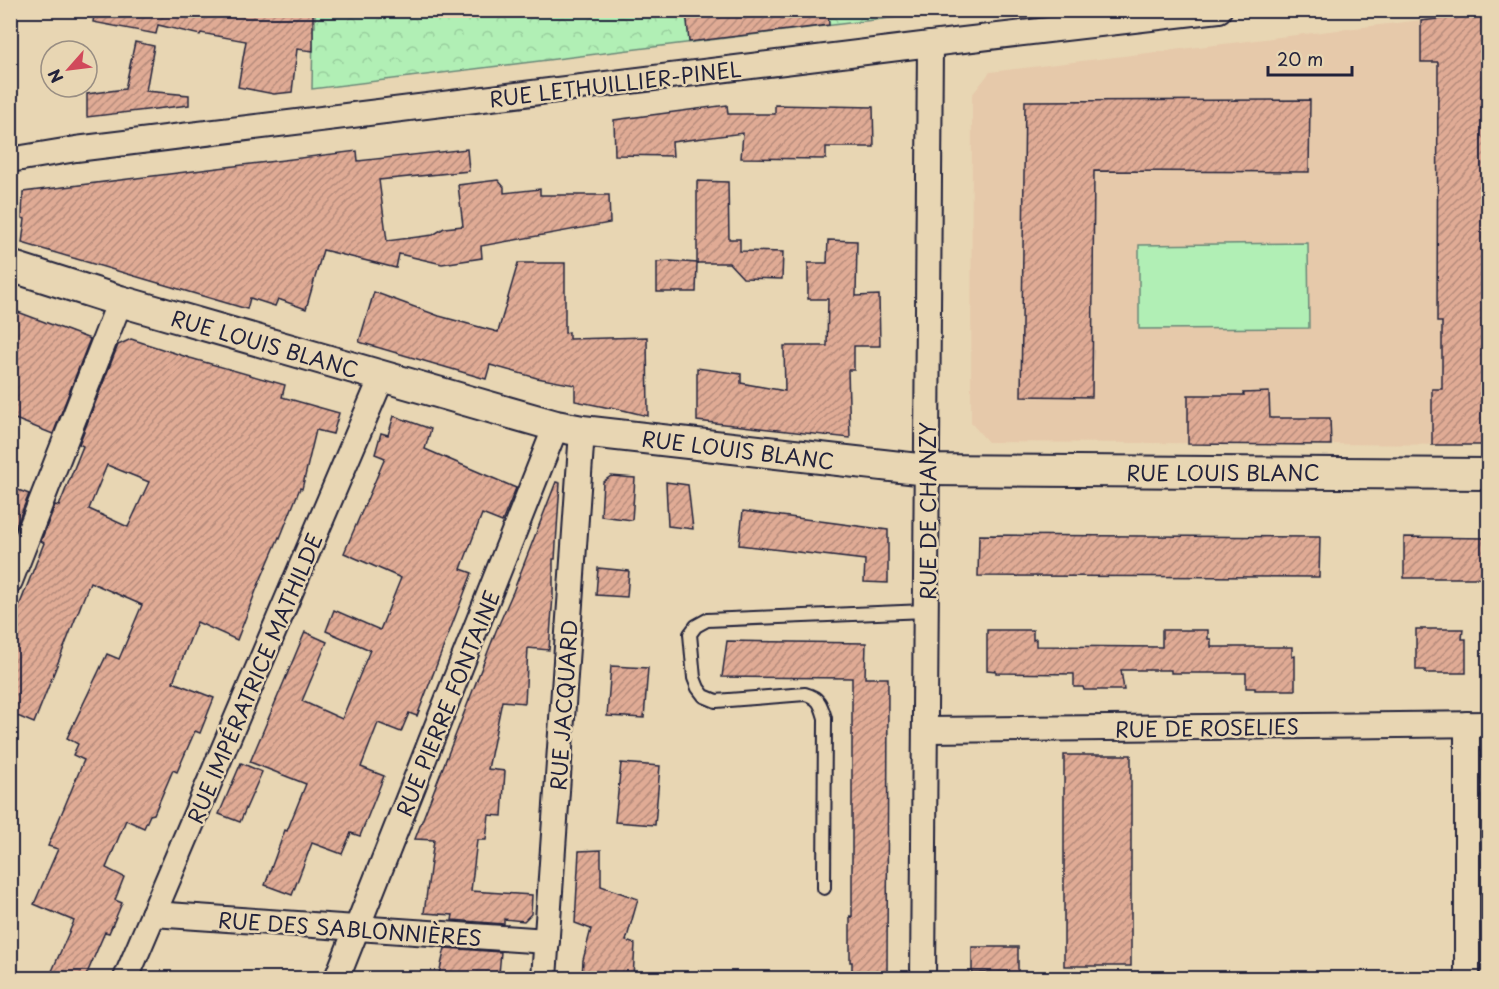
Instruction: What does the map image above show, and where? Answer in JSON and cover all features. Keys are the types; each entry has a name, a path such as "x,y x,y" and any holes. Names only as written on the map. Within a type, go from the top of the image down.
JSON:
{"street":[{"name":"RUE LETHUILLIER-PINEL","path":"10,160 76,148 1219,10"},
{"name":"RUE DE CHANZY","path":"923,978 930,44"},
{"name":"RUE LOUIS BLANC","path":"10,266 120,301 569,429 927,470 1488,474"},
{"path":"10,581 120,301"},
{"name":"RUE IMPÉRATRICE MATHILDE","path":"126,978 382,377"},
{"name":"RUE PIERRE FONTAINE","path":"337,978 569,429"},
{"name":"RUE JACQUARD","path":"544,978 569,429"},
{"path":"1467,978 1478,724"},
{"name":"RUE DE ROSELIES","path":"925,730 1478,724"},
{"name":"RUE DES SABLONNIÈRES","path":"153,914 547,941"}],"lane":[{"path":"824,888 825,718 821,704 814,696 805,694 716,701 704,696 694,678 690,634 696,626 707,621 926,611"}],"shaded area":[{"path":"1488,12 1488,445 988,442 971,423 972,95 990,72"}],"green space":[{"path":"315,11 947,11 312,89"},
{"path":"1308,243 1309,328 1139,329 1139,245"}],"building":[{"path":"95,10 313,10 313,51 297,49 292,92 274,94 238,87 246,41 201,33 200,35 158,25 156,34 93,22"},
{"path":"686,10 828,10 829,25 689,42"},
{"path":"1488,13 1488,445 1432,445 1432,389 1442,389 1442,322 1437,322 1438,62 1421,62 1421,21"},
{"path":"135,42 154,46 146,91 189,95 189,105 87,117 87,99 99,99 99,92 125,89"},
{"path":"1310,100 1309,172 1094,171 1092,397 1021,396 1025,101"},
{"path":"727,105 728,114 775,114 775,105 873,107 874,147 826,147 826,159 741,158 743,133 672,142 673,156 615,155 614,120"},
{"path":"467,149 469,171 379,180 387,241 433,235 444,228 463,226 458,185 498,180 504,187 504,193 540,189 540,195 609,195 610,223 481,246 482,258 442,264 399,254 396,268 323,250 306,309 278,299 275,306 250,298 247,309 22,243 25,219 22,218 23,192 357,151 358,161"},
{"path":"697,181 728,182 729,239 740,239 740,251 783,252 782,279 743,278 729,263 697,263"},
{"path":"828,240 857,241 856,296 879,295 880,346 854,346 854,370 848,370 850,438 697,421 697,368 741,374 741,383 785,391 784,346 827,346 828,299 808,299 808,263 827,263"},
{"path":"657,262 697,263 696,292 657,292"},
{"path":"518,263 565,263 565,333 569,332 569,339 647,337 648,416 575,401 575,385 537,378 490,365 486,379 359,342 374,292 439,316 498,332"},
{"path":"10,309 90,339 53,434 10,417"},
{"path":"131,339 285,385 282,397 339,413 333,434 316,430 302,489 300,488 237,640 197,622 173,682 214,698 200,733 195,731 177,772 173,770 154,814 150,815 144,828 126,820 106,868 124,877 115,900 122,903 109,933 105,932 85,978 49,978 74,921 34,904 58,849 48,846 84,760 73,755 78,744 67,738 107,654 119,659 142,605 90,582 34,723 10,713 10,629 44,543 41,541 55,505 59,506 83,446 79,444 118,345","holes":["107,465 149,482 128,527 89,509"]},
{"path":"1269,392 1270,418 1330,418 1331,445 1188,444 1188,395 1244,395 1243,393"},
{"path":"394,416 431,429 425,449 516,488 502,522 482,514 461,569 472,573 417,716 409,713 401,732 378,723 361,767 384,776 360,836 351,833 342,854 312,843 292,895 265,885 285,830 287,831 306,784 250,762 305,632 327,642 302,701 342,719 370,650 326,631 334,610 380,630 401,578 344,553 385,458 375,454 381,433 388,435"},
{"path":"611,476 635,478 632,520 601,516 603,482"},
{"path":"556,482 560,483 555,559 553,559 549,650 528,648 525,703 502,701 488,769 505,771 502,816 489,815 486,840 477,840 471,891 532,895 531,914 524,921 504,919 504,924 452,920 453,915 424,913 434,840 415,839"},
{"path":"666,482 688,485 693,529 668,526"},
{"path":"10,487 29,494 14,531 10,530"},
{"path":"743,511 888,530 888,583 864,582 865,560 739,545"},
{"path":"979,535 1320,537 1319,577 978,576"},
{"path":"1404,537 1488,538 1488,578 1404,578"},
{"path":"598,568 629,571 627,597 596,595"},
{"path":"1416,629 1463,629 1462,639 1466,639 1466,673 1425,673 1425,670 1416,670"},
{"path":"987,630 1033,630 1033,640 1036,639 1036,646 1162,647 1162,630 1208,630 1211,647 1292,647 1292,657 1295,656 1295,690 1246,688 1246,673 1121,670 1124,690 1084,690 1083,687 1074,687 1074,674 996,673 996,671 987,670"},
{"path":"727,641 866,643 865,678 888,678 887,978 852,978 852,962 850,962 852,678 722,677"},
{"path":"611,666 648,668 644,718 607,716"},
{"path":"1064,755 1131,755 1131,966 1064,966"},
{"path":"241,763 262,772 240,822 219,814"},
{"path":"621,763 660,766 655,825 615,822"},
{"path":"601,850 601,886 638,899 626,941 635,944 633,978 582,978 583,960 591,929 575,923 579,851"},
{"path":"972,947 1018,947 1018,972 972,973"},
{"path":"445,948 501,952 499,974 479,973 479,978 438,978"}]}
